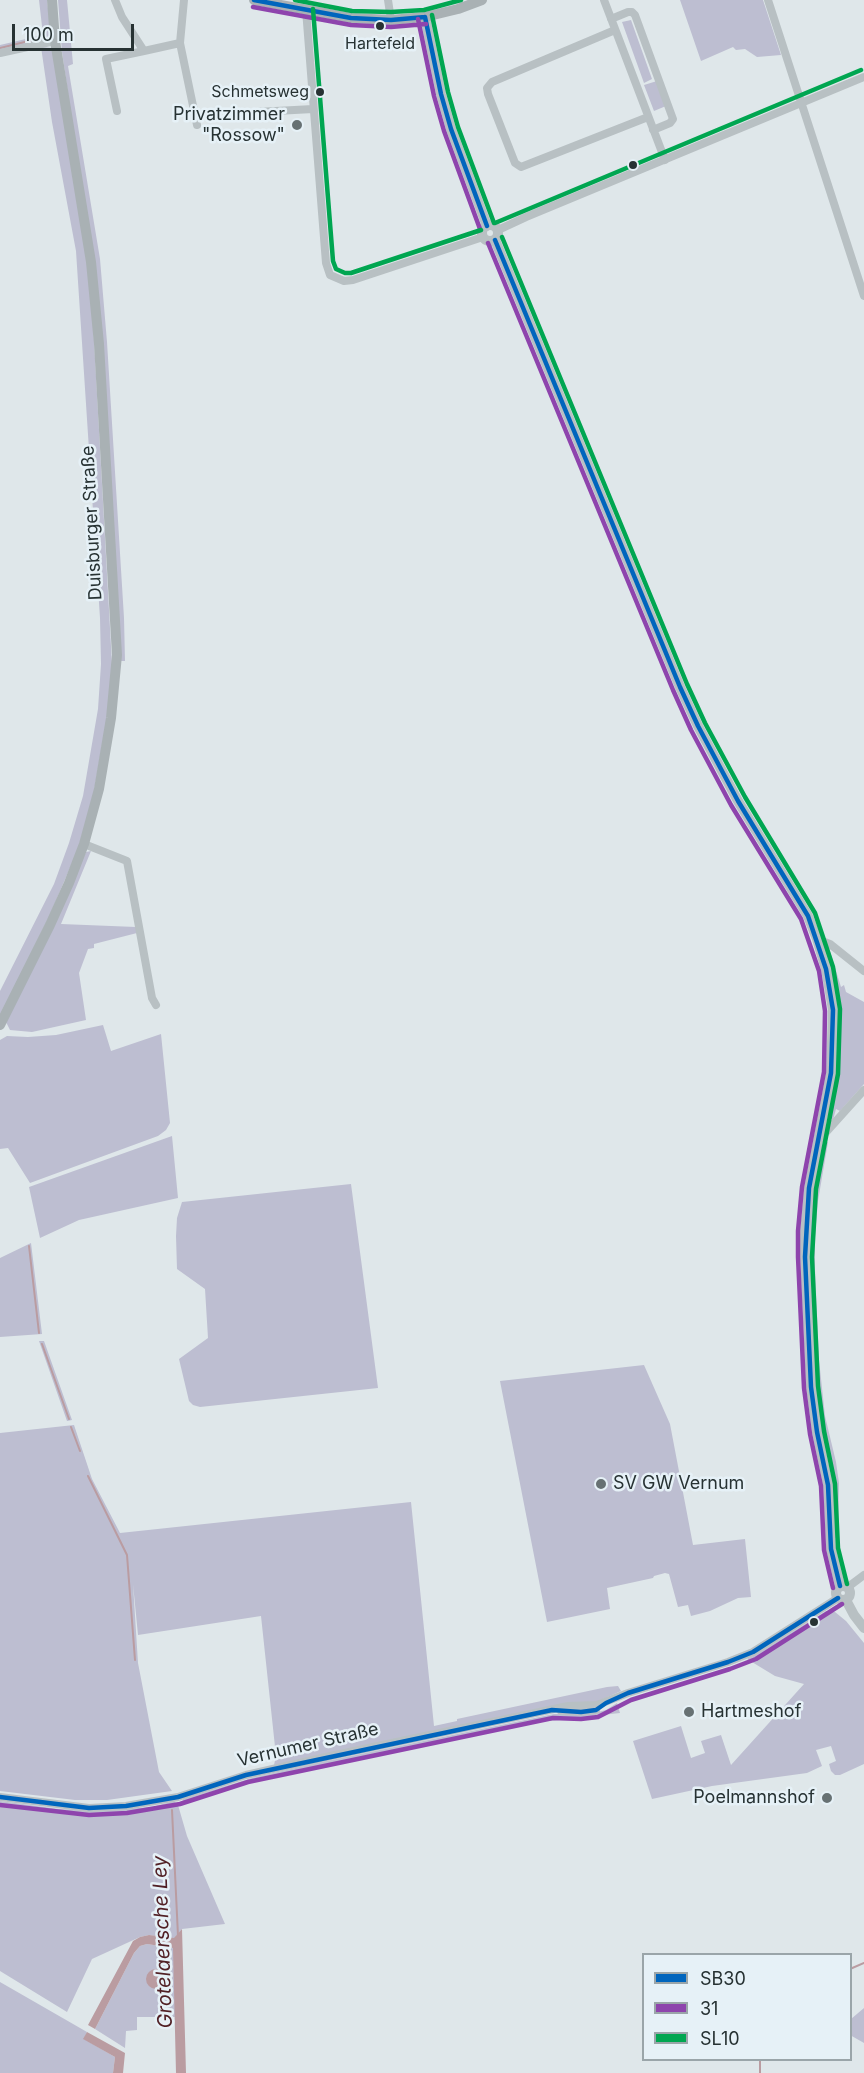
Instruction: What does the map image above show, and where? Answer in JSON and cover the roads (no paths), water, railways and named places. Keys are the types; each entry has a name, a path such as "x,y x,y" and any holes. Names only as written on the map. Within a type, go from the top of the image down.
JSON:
{"main road":[{"name":"Duisburger Straße","path":"0,1025 59,904 84,844 99,789 111,718 117,655 99,344 92,274 56,41 52,0"},
{"path":"254,0 351,18 391,20 425,17 482,0"}],"street":[{"path":"115,0 122,17 144,51"},
{"path":"184,0 180,44 197,125"},
{"path":"388,0 391,20"},
{"path":"604,0 665,160"},
{"path":"768,0 864,296"},
{"path":"306,10 326,263 330,275 344,281 353,280 496,227 497,236 642,598 698,726 738,801 803,908 818,939 833,1010 834,1039 831,1073 809,1188 805,1232 811,1387 828,1485 831,1549 844,1587 850,1596 842,1599 864,1628"},
{"path":"611,19 628,12 635,15 673,119 670,123 653,130"},
{"path":"425,17 441,94 485,231"},
{"path":"615,30 492,82 487,88 488,94 515,163 521,167 648,117"},
{"path":"0,53 56,41"},
{"path":"117,111 106,59 180,44"},
{"path":"497,236 526,217 864,77"},
{"path":"257,112 313,109"},
{"path":"84,844 127,861 152,998 156,1005"},
{"path":"818,939 830,944 864,971"},
{"path":"819,1141 864,1090"},
{"path":"844,1587 864,1575"},
{"name":"Vernumer Straße","path":"0,1797 89,1808 126,1806 178,1797 246,1776 335,1755 552,1710 588,1712 628,1693 753,1652 842,1599"}],"water":[{"path":"182,1929 186,2073 176,2073 173,1948 147,1944 140,1946 134,1953 95,2029 88,2025 133,1941 149,1935 174,1938"},
{"path":"152,1969 160,1969 166,1975 166,1983 160,1989 152,1989 146,1983 146,1975"},
{"path":"87,2032 125,2053 123,2073 113,2073 115,2057 83,2039"}],"waterway":[{"path":"0,48 41,38"},
{"name":"Grotelaersche Ley","path":"29,1246 39,1333"},
{"name":"Grotelaersche Ley","path":"42,1344 69,1419"},
{"name":"Grotelaersche Ley","path":"71,1427 80,1451"},
{"name":"Grotelaersche Ley","path":"88,1476 127,1555 135,1660"},
{"name":"Grotelaersche Ley","path":"172,1810 178,1936"},
{"path":"852,1968 864,1963"},
{"path":"760,2061 760,2073"}],"place":[{"name":"Hartefeld","path":"380,26"},
{"name":"Schmetsweg","path":"320,92"},
{"name":"Privatzimmer \"Rossow\"","path":"297,125"},
{"name":"SV GW Vernum","path":"601,1484"},
{"name":"Hartmeshof","path":"689,1712"},
{"name":"Poelmannshof","path":"827,1798"}]}
